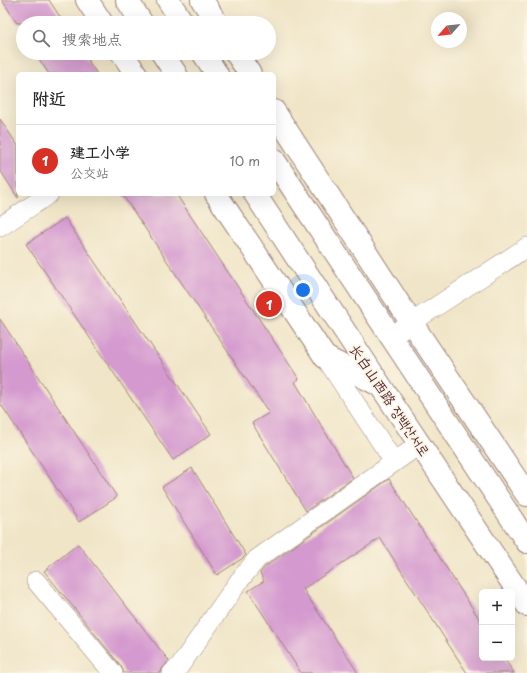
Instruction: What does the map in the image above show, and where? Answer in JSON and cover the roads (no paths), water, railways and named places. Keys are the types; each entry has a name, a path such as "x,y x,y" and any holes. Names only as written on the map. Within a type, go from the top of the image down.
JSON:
{"main road":[{"path":"87,0 97,16"},
{"path":"127,0 137,16"},
{"path":"168,0 178,16"},
{"path":"202,0 212,16"},
{"path":"127,60 135,72"},
{"path":"167,60 175,72"},
{"path":"208,60 216,72"},
{"path":"241,60 249,72"},
{"path":"276,114 411,322 527,495"},
{"path":"276,163 527,542"},
{"path":"217,196 325,357 380,385"},
{"name":"长白山西路 장백산서로","path":"255,196 527,605"}],"street":[{"path":"0,227 46,196"},
{"path":"391,336 527,247"},
{"path":"325,357 394,462"},
{"path":"172,673 179,666 239,580 257,559 420,444"},
{"path":"36,581 113,673"}],"place":[{"name":"建工小学","path":"269,304"}]}
